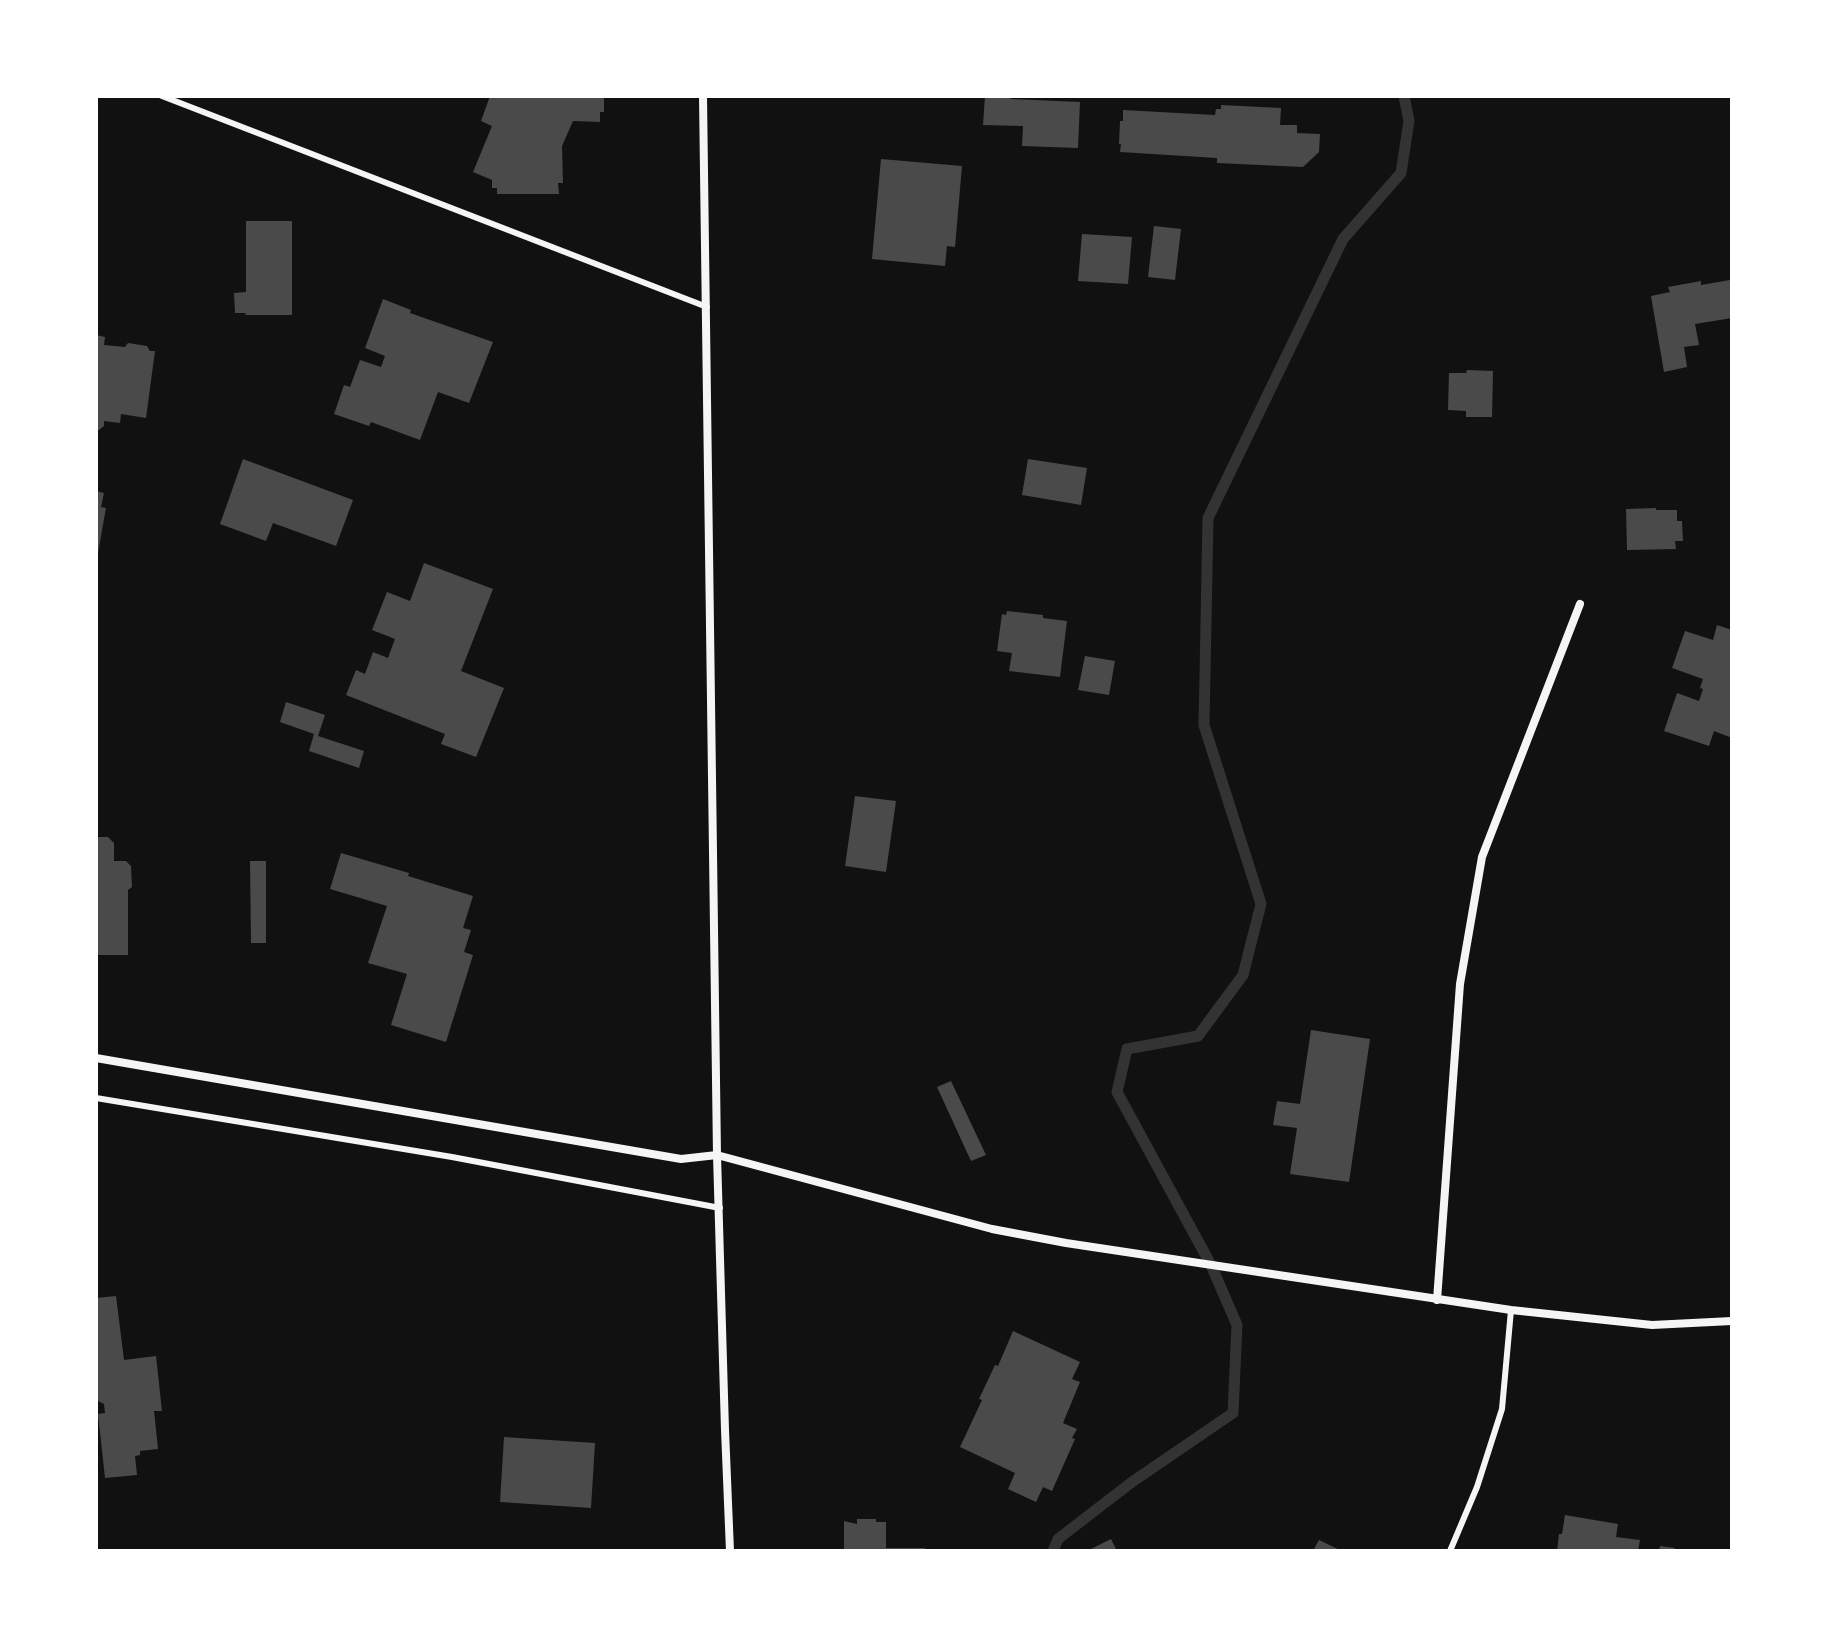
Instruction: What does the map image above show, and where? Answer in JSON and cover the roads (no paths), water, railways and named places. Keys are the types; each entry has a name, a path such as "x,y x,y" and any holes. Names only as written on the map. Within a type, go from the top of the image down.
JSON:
{"street":[{"path":"703,96 717,1155 730,1551"},
{"path":"1437,1300 1460,984 1482,857 1580,604"},
{"path":"96,1058 681,1159 717,1155 992,1229 1080,1245 1511,1310 1652,1325 1732,1321"}],"lane":[{"path":"162,96 707,307"},
{"path":"96,1098 452,1157 720,1208"},
{"path":"1450,1551 1477,1487 1502,1409 1511,1310"}],"waterway":[{"path":"1053,1551 1058,1539 1132,1482 1233,1413 1237,1325 1211,1265 1117,1092 1127,1049 1198,1036 1243,975 1261,904 1204,725 1208,518 1343,239 1401,173 1409,121 1404,96"}]}
